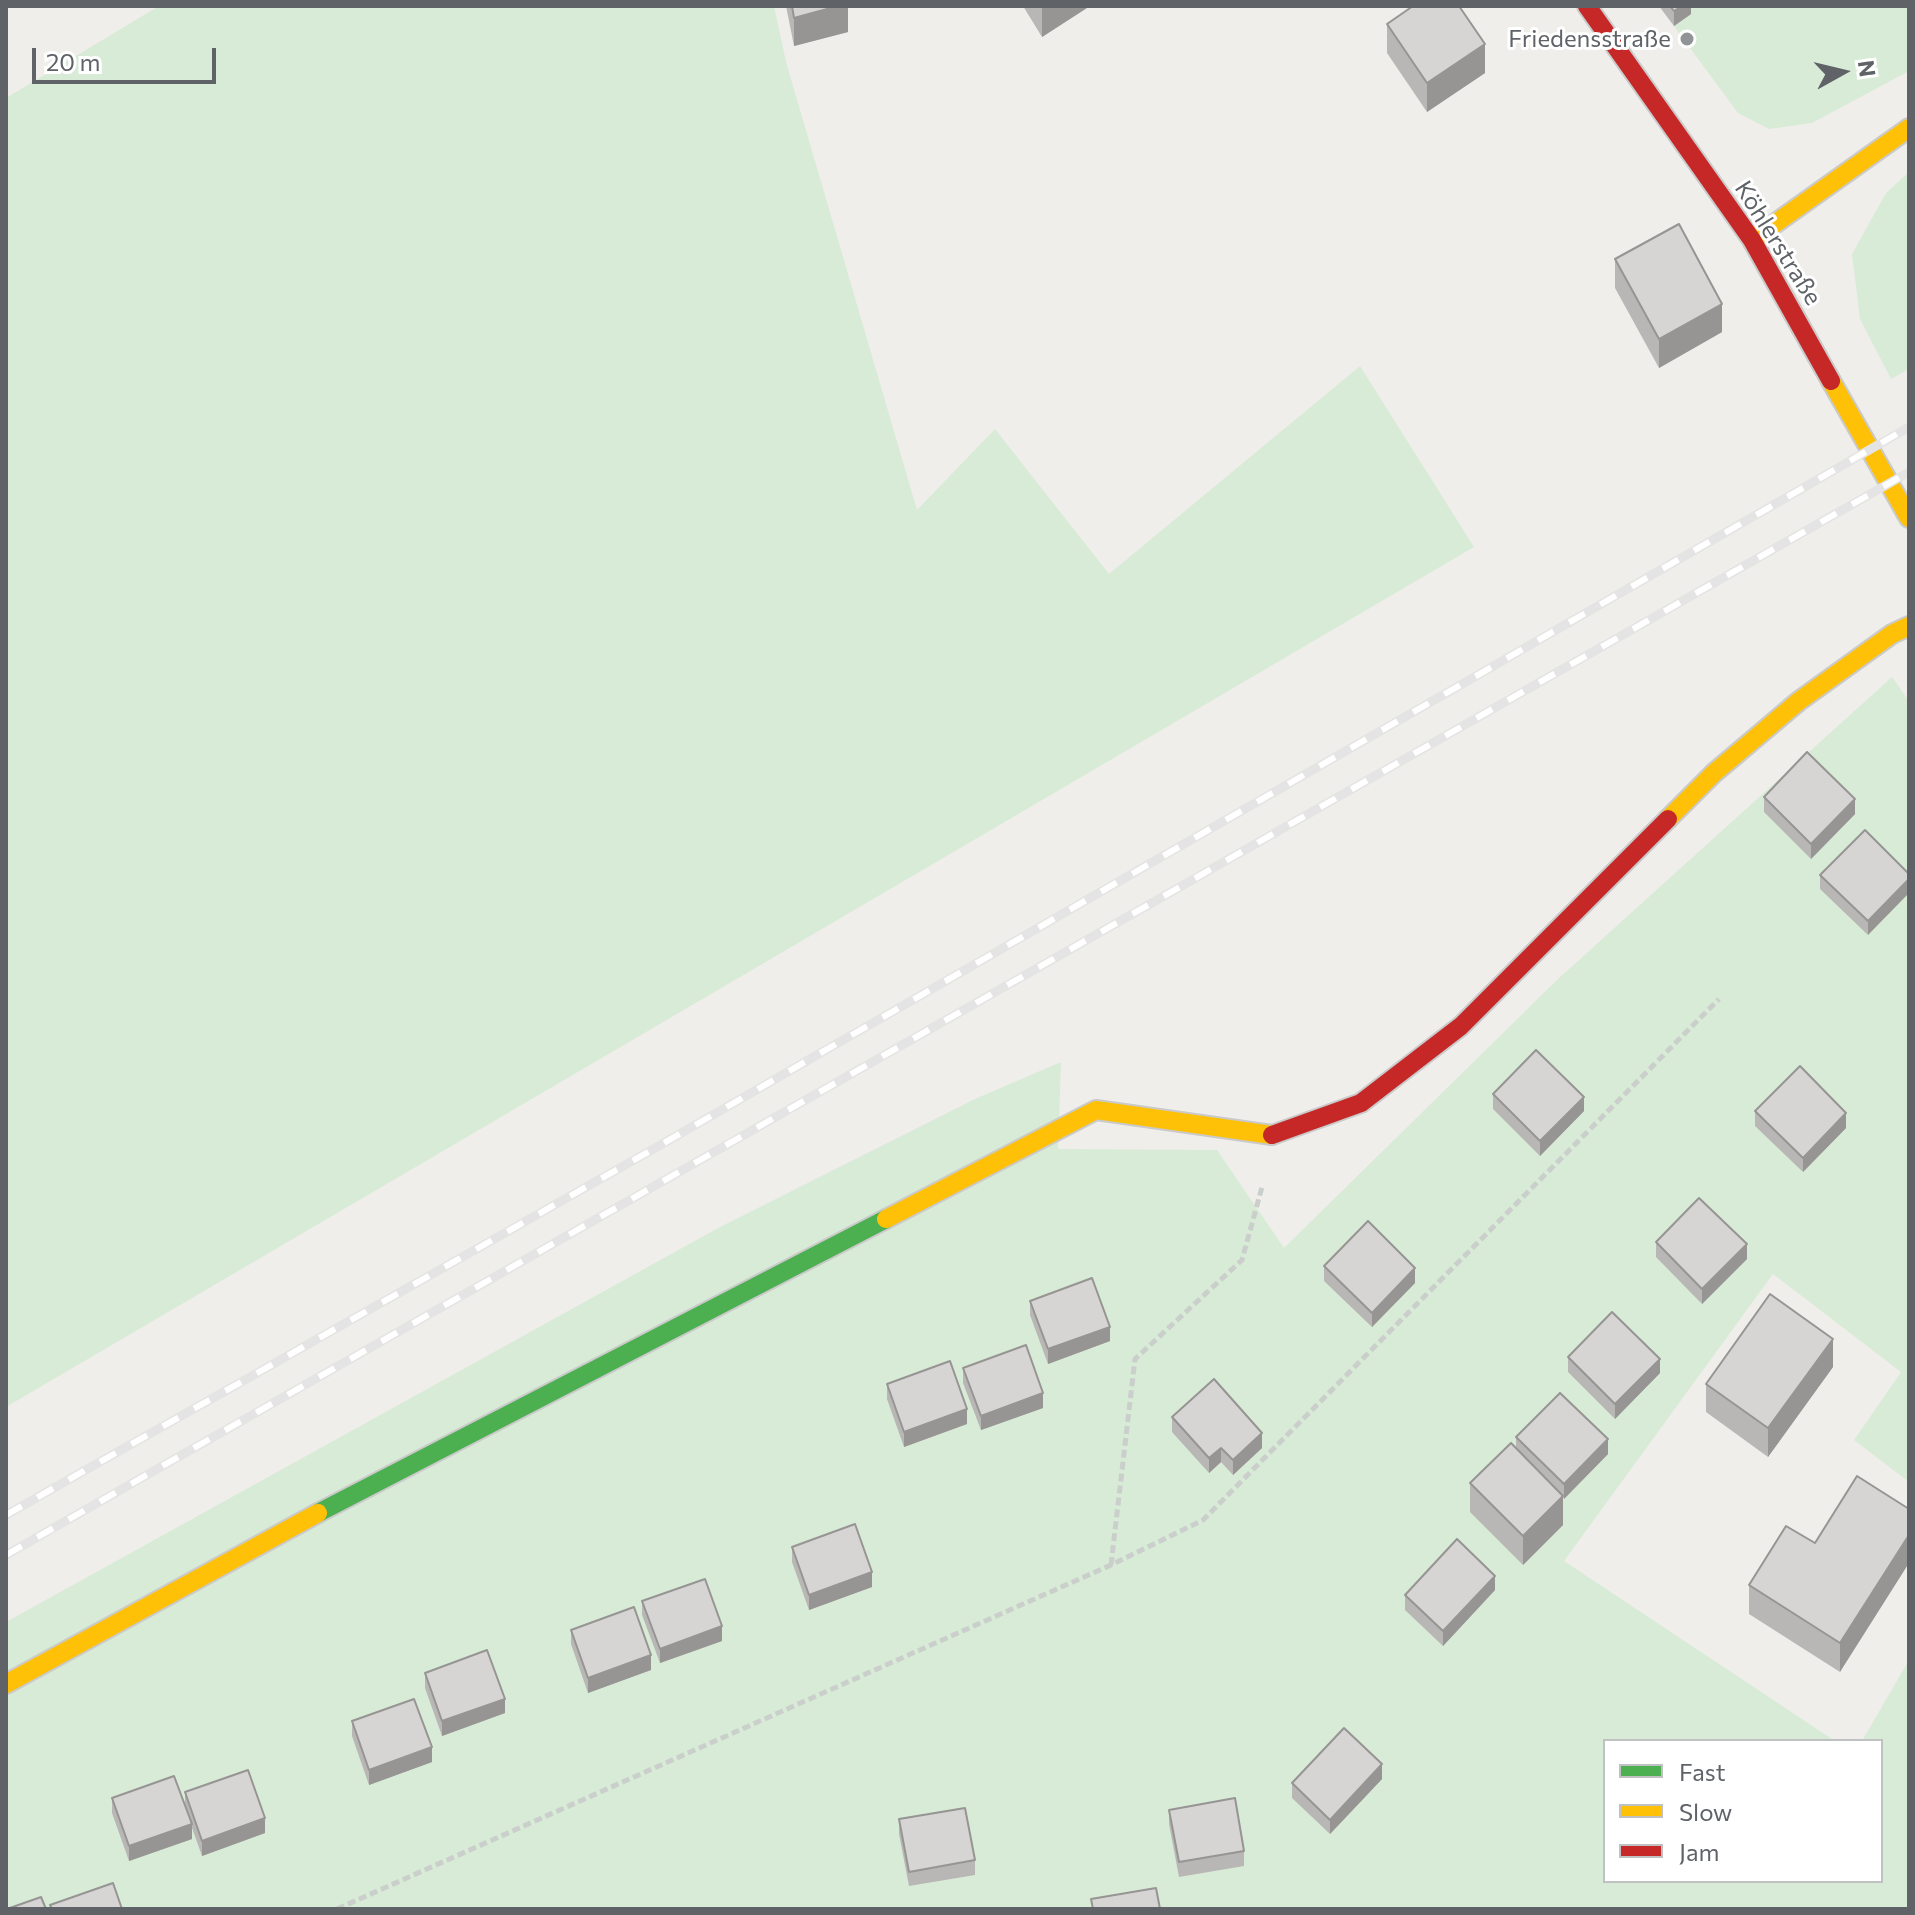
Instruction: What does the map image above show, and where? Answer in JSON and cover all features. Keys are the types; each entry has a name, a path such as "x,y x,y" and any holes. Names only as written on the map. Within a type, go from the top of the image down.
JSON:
{"street":[{"name":"Köhlerstraße","path":"1587,6 1752,240 1909,518"},
{"path":"1752,240 1909,128"},
{"path":"6,1684 284,1531 1096,1110 1276,1136 1361,1103 1461,1026 1714,773 1799,701 1892,634 1909,626"}],"path":[{"path":"337,1909 1111,1565 1203,1520 1719,999"},
{"path":"1111,1565 1135,1359 1242,1260 1276,1136"}],"green space":[{"path":"159,6 774,6 786,62 917,510 995,429 1109,574 1360,366 1474,547 6,1407 6,98"},
{"path":"1659,6 1909,6 1909,71 1812,123 1769,129 1738,113"},
{"path":"1909,172 1909,369 1891,379 1860,319 1852,254 1886,193"},
{"path":"1892,677 1909,701 1909,1482 1854,1440 1901,1372 1773,1274 1564,1561 1832,1739 1603,1739 1603,1883 1883,1883 1883,1739 1863,1739 1909,1660 1909,1909 6,1909 6,1622 720,1227 975,1099 1061,1062 1058,1149 1217,1150 1284,1248 1558,979"}],"building":[{"path":"792,6 838,6 794,18"},
{"path":"1413,6 1459,6 1485,44 1427,83 1387,24"},
{"path":"1679,224 1722,304 1659,339 1615,259"},
{"path":"1807,752 1855,799 1811,844 1764,797"},
{"path":"1865,830 1909,874 1909,879 1868,921 1820,875"},
{"path":"1536,1050 1584,1097 1540,1141 1493,1094"},
{"path":"1800,1066 1846,1113 1803,1158 1755,1111"},
{"path":"1699,1198 1747,1244 1702,1289 1656,1242"},
{"path":"1368,1221 1415,1268 1372,1313 1324,1266"},
{"path":"1092,1278 1110,1327 1048,1349 1030,1301"},
{"path":"1770,1294 1833,1339 1768,1428 1706,1384"},
{"path":"1612,1312 1660,1359 1615,1404 1568,1357"},
{"path":"1026,1345 1043,1393 981,1416 963,1368"},
{"path":"950,1361 967,1409 904,1432 887,1384"},
{"path":"1214,1379 1262,1433 1233,1460 1221,1448 1209,1458 1172,1417"},
{"path":"1560,1393 1608,1439 1564,1484 1516,1437"},
{"path":"1511,1443 1563,1496 1523,1536 1470,1483"},
{"path":"1857,1476 1909,1509 1909,1535 1840,1643 1749,1585 1786,1526 1815,1543"},
{"path":"855,1524 872,1572 809,1595 792,1547"},
{"path":"1457,1539 1495,1576 1443,1631 1405,1595"},
{"path":"705,1579 722,1626 660,1649 642,1601"},
{"path":"634,1607 651,1655 588,1678 571,1630"},
{"path":"487,1650 505,1699 442,1721 425,1673"},
{"path":"414,1699 432,1747 369,1770 352,1721"},
{"path":"1344,1728 1382,1764 1330,1820 1292,1783"},
{"path":"248,1770 265,1818 202,1841 185,1792"},
{"path":"174,1776 192,1824 129,1846 112,1798"},
{"path":"1235,1798 1244,1851 1179,1862 1169,1810"},
{"path":"965,1808 975,1860 909,1872 899,1819"},
{"path":"113,1883 122,1909 52,1909 50,1905"},
{"path":"1156,1888 1160,1909 1093,1909 1091,1899"},
{"path":"41,1897 46,1909 7,1909"}],"railway":[{"path":"6,1515 664,1143 1909,427"},
{"path":"6,1555 1909,472"}],"traffic: fast":[{"path":"318,1513 886,1219"}],"traffic: slow":[{"path":"1752,240 1909,128"},
{"path":"1831,381 1909,518"},
{"path":"1668,819 1714,773 1799,701 1892,634 1909,626"},
{"path":"886,1219 1096,1110 1272,1135"},
{"path":"6,1684 318,1513"}],"traffic: jam":[{"path":"1587,6 1752,240 1831,381"},
{"path":"1272,1135 1361,1103 1461,1026 1668,819"}],"place":[{"name":"Friedensstraße","path":"1687,39"}]}
